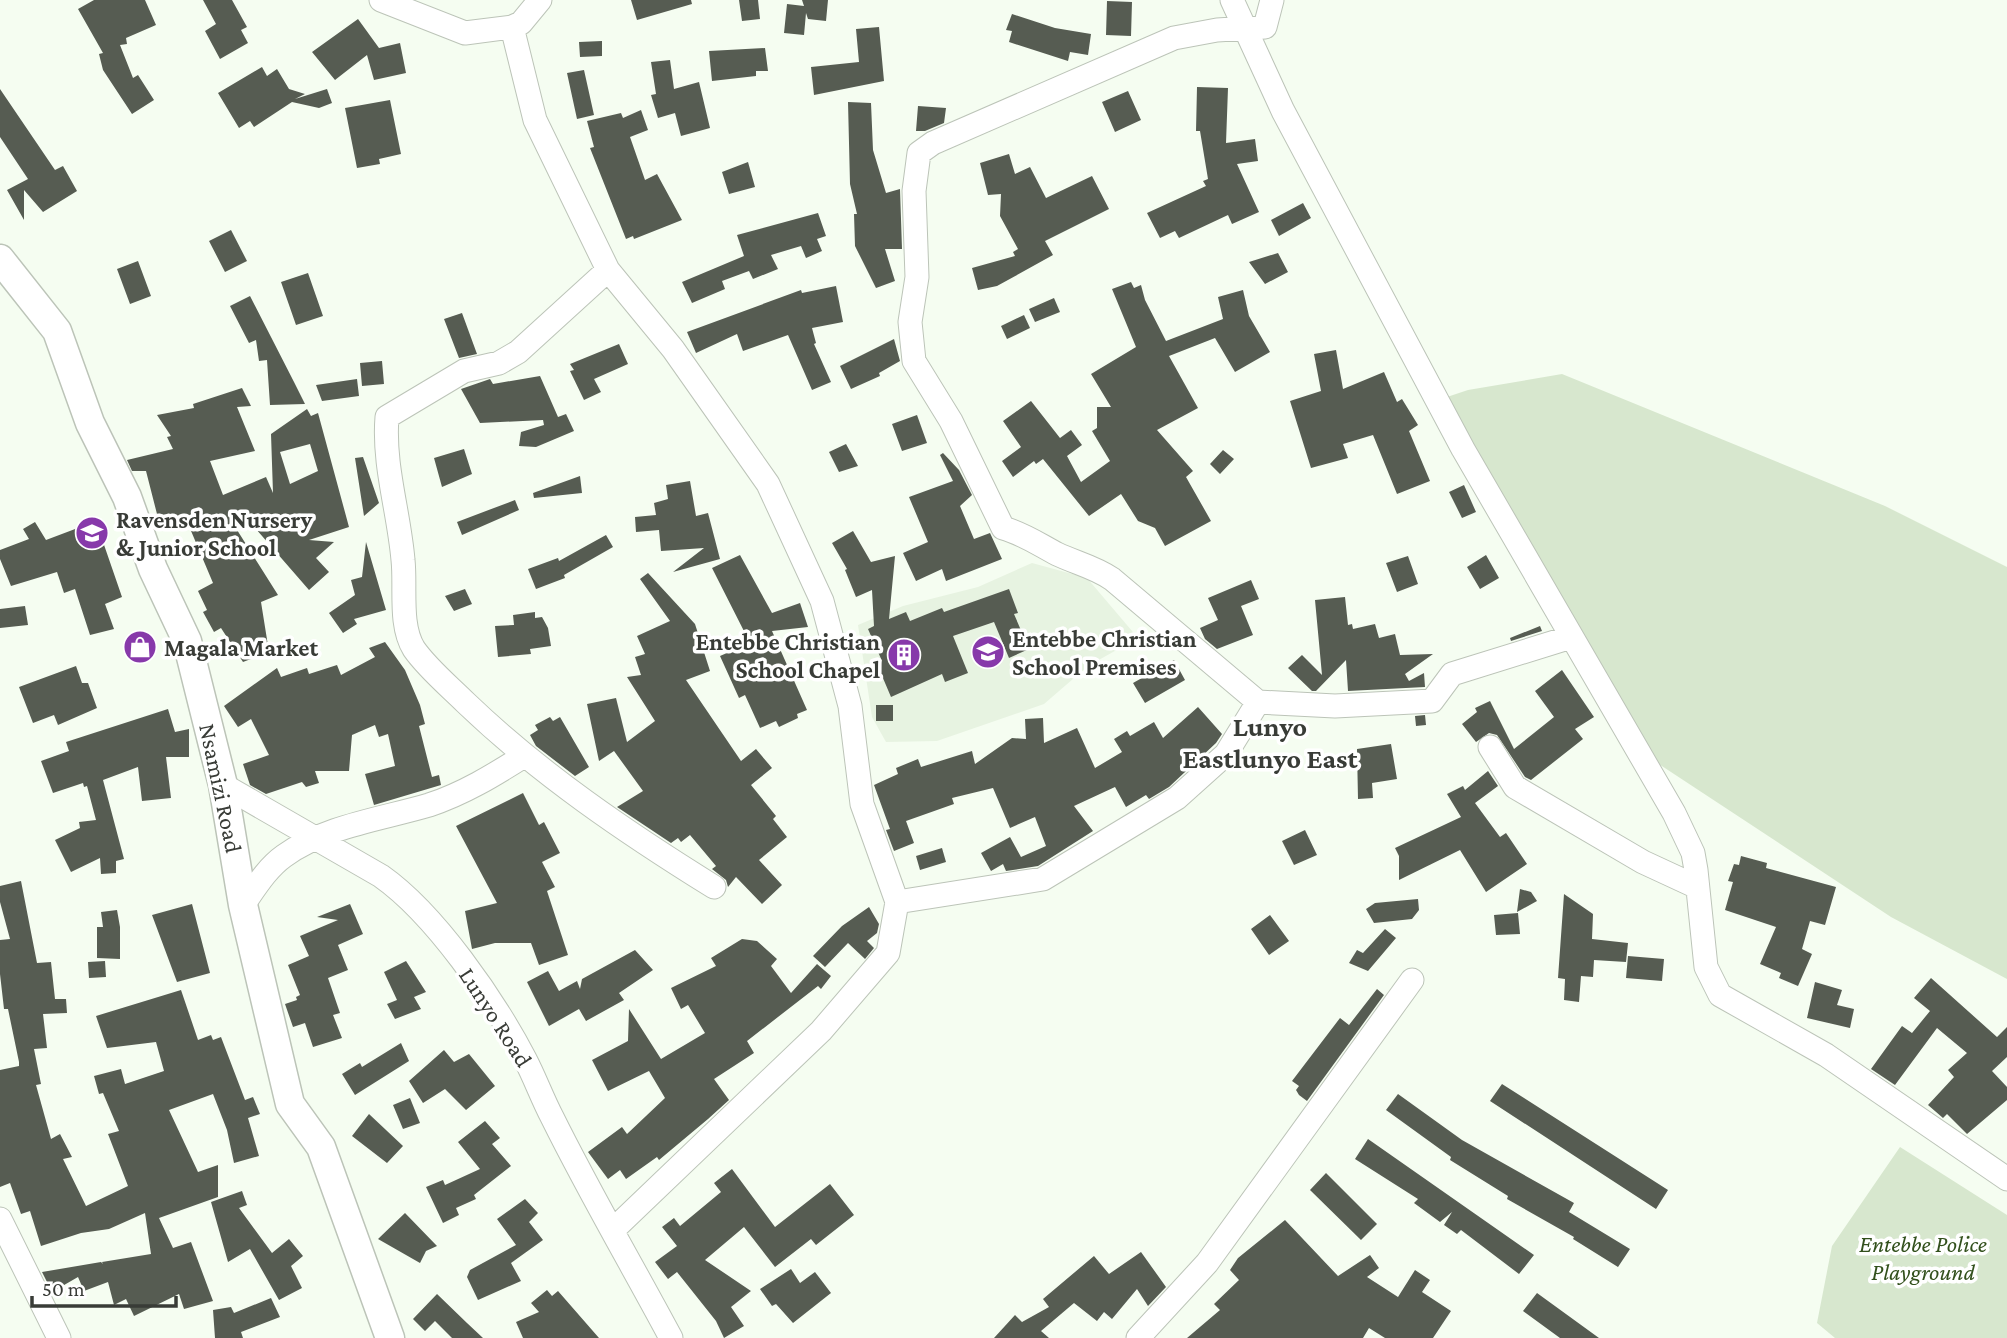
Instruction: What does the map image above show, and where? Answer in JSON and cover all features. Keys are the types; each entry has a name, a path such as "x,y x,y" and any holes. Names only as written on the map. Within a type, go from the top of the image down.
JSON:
{"street":[{"path":"381,0 465,33 512,27 521,23 540,0"},
{"path":"1232,0 1283,111 1387,307 1571,637 1674,813 1693,853 1706,967 1720,995 1826,1055 2007,1179"},
{"path":"1272,0 1265,27 1217,30 1174,38 983,121 919,153 914,191 917,277 910,322 914,362 951,421 1003,528 1025,534 1056,553 1094,567 1112,579 1258,702 1335,706 1433,701 1452,674 1571,637"},
{"path":"512,27 536,120 608,270 673,349 768,484 822,601 850,706 863,804 897,902 888,954 821,1031 613,1230"},
{"name":"Nsamizi Road","path":"0,259 58,331 90,424 127,497 153,569 187,640 223,785 243,905 289,1104 321,1147 390,1338"},
{"path":"608,270 518,352 499,363 464,371 387,417 385,441 403,560 407,632 414,648 436,673 524,756 667,859 714,887"},
{"path":"897,902 1043,879 1177,798 1226,754 1258,702"},
{"path":"1490,747 1516,787 1643,862 1697,887"},
{"path":"243,905 281,858 316,840 380,817 431,804 474,785 524,756"},
{"name":"Lunyo Road","path":"223,785 399,889 466,969 502,1018 526,1061 551,1117 671,1338"},
{"path":"1138,1338 1207,1263 1412,980"},
{"path":"0,1219 59,1338"}],"shaded area":[{"name":"Entebbe Christian School Premises","path":"1032,563 1087,578 1138,638 1088,666 1044,704 937,741 886,742 872,717 858,625 903,606 978,587"}],"green space":[{"path":"1562,374 1885,506 2007,567 2007,979 1891,917 1633,747 1444,398 1468,390"},
{"name":"Entebbe Police Playground","path":"1900,1147 2007,1215 2007,1338 1835,1338 1817,1323 1832,1246"}],"building":[{"path":"94,0 145,0 156,25 126,38 127,44 120,45 133,78 138,75 154,100 132,114 103,70 99,54 103,53 78,9"},
{"path":"203,0 232,0 247,27 241,30 248,43 220,59 205,31 216,24"},
{"path":"631,0 691,0 692,4 637,20"},
{"path":"739,0 758,0 760,19 742,21"},
{"path":"802,0 828,0 826,21 808,19 806,13 804,35 784,33 787,4 804,6"},
{"path":"1107,1 1132,2 1131,36 1106,35"},
{"path":"1012,14 1055,28 1091,34 1088,55 1070,52 1068,61 1009,42 1012,31 1006,30"},
{"path":"358,19 379,48 400,43 406,73 374,80 367,55 335,80 312,52"},
{"path":"879,27 884,81 814,95 811,67 859,62 856,29"},
{"path":"602,41 602,56 580,57 579,42"},
{"path":"765,48 768,71 756,71 756,76 712,81 709,51"},
{"path":"670,60 674,89 699,82 710,128 681,136 675,113 658,118 651,95 656,94 651,62"},
{"path":"262,67 267,76 277,69 289,89 305,94 295,99 327,89 332,103 319,108 292,102 254,127 250,121 239,128 218,93"},
{"path":"584,70 594,115 577,119 567,73"},
{"path":"1197,87 1228,88 1226,143 1255,139 1258,161 1237,164 1259,212 1232,224 1228,215 1179,238 1175,231 1160,238 1147,213 1206,186 1203,181 1208,179 1200,131 1196,131"},
{"path":"0,89 55,170 63,166 77,191 43,212 24,190 24,220 7,190 28,179 0,137"},
{"path":"1128,91 1141,120 1115,132 1102,102"},
{"path":"390,100 401,154 379,159 380,164 357,168 345,108"},
{"path":"848,102 871,103 873,150 886,193 900,189 902,249 885,249 895,281 876,288 855,246 854,214 857,214 850,184"},
{"path":"918,106 946,108 944,123 925,131 916,131"},
{"path":"641,110 648,130 630,137 645,180 657,174 682,220 634,239 633,236 626,239 590,148 594,147 587,121 621,113 623,118"},
{"path":"1009,154 1015,174 1030,167 1046,198 1092,176 1109,209 1045,241 1053,255 997,286 978,290 972,268 1015,256 1013,252 1018,249 1000,216 1001,194 988,195 980,163"},
{"path":"748,162 755,187 729,194 722,172"},
{"path":"1303,203 1311,218 1279,236 1271,220"},
{"path":"818,213 826,236 817,239 822,251 806,258 801,246 771,255 778,269 753,279 749,271 722,281 725,289 692,303 682,282 744,256 737,235"},
{"path":"231,230 247,261 225,272 209,241"},
{"path":"1278,253 1288,272 1265,284 1249,262"},
{"path":"138,261 151,296 130,304 117,269"},
{"path":"308,273 323,316 296,325 281,282"},
{"path":"1131,282 1134,288 1141,285 1145,300 1166,341 1223,319 1218,297 1243,290 1249,316 1270,352 1235,372 1215,338 1169,356 1198,408 1157,430 1193,471 1186,477 1211,521 1165,546 1155,528 1138,521 1121,494 1089,516 1043,459 1036,464 1034,461 1013,477 1002,461 1021,447 1003,421 1031,401 1060,438 1071,430 1082,445 1067,456 1081,482 1110,461 1092,431 1097,428 1097,407 1111,407 1091,374 1136,347 1112,289"},
{"path":"836,286 843,322 812,328 816,343 814,344 831,382 812,390 788,335 743,351 737,334 696,353 687,332 801,290 802,293"},
{"path":"250,296 305,404 270,405 267,360 259,361 256,340 249,343 230,306"},
{"path":"1054,298 1060,312 1035,322 1029,309"},
{"path":"462,313 477,354 459,358 444,319"},
{"path":"1024,315 1030,328 1007,339 1001,326"},
{"path":"894,339 900,361 879,373 880,376 851,389 840,366"},
{"path":"619,344 628,364 594,379 601,392 584,400 570,371 574,370 570,364"},
{"path":"1336,350 1343,389 1384,372 1397,402 1402,399 1418,425 1409,431 1430,481 1397,494 1373,435 1343,444 1348,458 1311,468 1290,401 1321,391 1314,354"},
{"path":"382,361 384,384 362,386 360,363"},
{"path":"540,376 558,417 566,414 574,431 536,447 519,446 521,432 544,425 543,420 480,423 461,389 490,379 493,384"},
{"path":"357,379 359,396 322,401 316,385"},
{"path":"242,388 251,406 237,407 255,451 210,461 223,495 266,477 273,493 271,434 307,409 311,416 318,413 349,527 309,540 334,542 316,558 329,572 309,590 243,514 232,522 278,595 261,602 269,652 243,662 221,628 214,632 203,612 207,610 198,591 213,583 186,519 156,529 152,516 157,514 146,471 132,471 127,460 173,449 167,437 171,436 157,415 194,408 193,404","holes":["310,444 318,471 290,484 280,452"]},
{"path":"917,415 927,443 902,451 892,424"},
{"path":"846,444 858,466 839,472 829,452"},
{"path":"464,449 472,474 442,487 434,458"},
{"path":"1223,450 1234,459 1220,474 1210,464"},
{"path":"943,453 959,470 972,495 960,506 974,539 990,533 1002,559 946,581 942,569 916,581 903,553 928,542 909,497 953,481 940,455"},
{"path":"363,457 379,503 364,516 355,458"},
{"path":"580,476 582,493 534,498 533,493"},
{"path":"690,481 696,516 708,513 720,559 673,572 704,548 661,551 659,530 636,532 635,517 656,515 654,503 668,499 666,485"},
{"path":"1464,485 1476,512 1462,518 1449,492"},
{"path":"515,500 519,510 462,535 457,522"},
{"path":"35,522 46,540 91,523 98,541 102,539 122,597 105,604 114,629 90,635 75,589 64,593 57,572 11,586 0,559 0,550 29,539 23,529"},
{"path":"853,531 871,562 895,556 889,619 906,612 910,621 942,608 944,612 1009,589 1018,613 1014,614 1029,649 1009,658 994,622 953,636 968,673 945,682 942,674 891,697 877,664 882,661 868,629 874,626 872,590 856,597 845,570 847,569 832,543"},
{"path":"606,535 613,547 564,575 565,578 536,589 528,569 558,558 559,561"},
{"path":"366,542 386,610 354,619 357,624 343,633 329,613 355,595 351,580 362,577"},
{"path":"740,555 772,613 800,603 808,627 772,631 807,710 797,714 798,718 779,727 776,721 760,728 745,695 739,698 720,656 750,643 712,568"},
{"path":"1486,555 1499,578 1480,589 1467,567"},
{"path":"1408,556 1418,584 1397,592 1386,563"},
{"path":"648,573 695,624 710,671 686,680 741,761 756,749 772,768 751,785 776,816 773,819 787,837 759,860 782,885 762,904 736,877 728,887 726,880 712,869 716,866 690,835 681,842 678,838 671,843 617,807 643,791 614,751 599,761 587,704 616,698 627,742 655,721 627,677 641,675 635,657 645,654 637,636 670,621 640,579"},
{"path":"1251,580 1259,599 1241,606 1253,635 1217,649 1205,639 1200,628 1218,620 1208,598"},
{"path":"465,589 472,604 454,611 445,596"},
{"path":"1345,597 1348,625 1352,624 1353,629 1375,624 1379,638 1395,634 1400,655 1433,654 1405,674 1409,681 1424,673 1425,687 1348,691 1346,660 1316,691 1312,691 1288,668 1302,655 1322,675 1315,600"},
{"path":"25,606 28,625 0,628 0,609"},
{"path":"535,612 535,618 542,617 548,628 551,646 530,649 531,654 498,657 495,626 514,625 513,615"},
{"path":"1540,626 1542,631 1511,641 1510,638"},
{"path":"385,642 405,670 420,705 425,724 419,726 432,777 439,775 441,785 374,805 365,774 395,766 388,734 379,737 375,725 352,735 349,771 315,771 319,783 306,787 302,782 266,794 250,785 243,764 269,755 251,719 238,727 224,706 277,668 281,677 307,668 309,674 337,665 341,675 375,657 369,648"},
{"path":"1174,660 1185,680 1145,703 1133,683"},
{"path":"76,666 82,683 88,683 97,708 58,725 54,715 33,723 19,687"},
{"path":"1562,670 1594,717 1575,729 1583,739 1531,780 1525,777 1497,735 1489,733 1476,742 1462,724 1477,712 1475,708 1490,701 1514,749 1554,717 1535,691"},
{"path":"876,705 893,705 893,721 876,721"},
{"path":"1198,707 1222,734 1216,743 1169,787 1149,799 1146,795 1126,807 1115,787 1074,806 1093,831 1038,866 1006,871 1003,864 991,871 981,853 1010,837 1021,857 1046,846 1035,817 1010,828 993,788 952,798 954,804 906,821 914,843 894,851 886,830 890,829 874,785 898,774 896,768 918,759 921,767 972,751 975,764 1012,738 1026,739 1025,719 1043,718 1044,743 1077,728 1095,768 1122,752 1114,739 1127,731 1130,736 1154,722 1163,738"},
{"path":"168,709 175,732 189,729 189,757 166,757 171,798 142,801 138,767 103,780 124,859 116,861 116,873 101,874 100,858 71,872 55,840 80,828 79,822 96,820 87,786 84,787 83,783 53,793 41,761 69,751 66,742"},
{"path":"1425,715 1426,725 1416,726 1415,716"},
{"path":"550,717 553,721 560,717 589,767 575,776 536,746 530,735 538,730 535,725"},
{"path":"1391,744 1397,779 1372,783 1373,798 1358,799 1357,749"},
{"path":"1488,771 1498,786 1475,803 1500,837 1506,833 1527,864 1486,892 1460,850 1399,880 1399,856 1395,848 1461,817 1447,794 1463,786 1465,790"},
{"path":"523,793 539,825 544,822 560,853 542,862 555,887 547,891 568,955 539,965 531,943 495,943 472,949 465,911 497,903 456,826"},
{"path":"1305,830 1317,855 1294,865 1282,841"},
{"path":"942,848 946,862 920,870 916,856"},
{"path":"1741,856 1767,863 1766,868 1836,887 1825,925 1810,921 1802,949 1812,954 1798,986 1779,978 1781,973 1760,964 1776,927 1725,910 1733,882 1728,881 1734,864 1739,865"},
{"path":"21,881 37,963 51,962 55,999 66,999 67,1013 43,1014 47,1048 34,1049 41,1084 36,1085 51,1139 60,1134 72,1157 63,1159 86,1206 128,1186 108,1134 119,1131 103,1093 99,1094 94,1076 121,1069 125,1084 164,1071 156,1042 107,1048 96,1016 181,990 198,1040 211,1035 213,1040 221,1037 245,1100 253,1097 260,1114 248,1118 259,1156 234,1163 227,1130 213,1094 169,1110 198,1172 218,1165 218,1197 159,1218 173,1248 191,1242 213,1301 184,1309 179,1294 134,1316 126,1299 114,1305 108,1282 84,1291 78,1277 52,1292 42,1272 151,1254 145,1213 109,1229 81,1233 41,1246 30,1211 21,1214 10,1183 0,1187 0,1070 19,1066 19,1062 8,1009 4,1009 0,974 0,940 10,939 0,902 0,886"},
{"path":"1520,889 1531,892 1537,901 1517,912"},
{"path":"1564,894 1593,914 1592,939 1628,943 1626,962 1594,960 1593,977 1581,976 1579,1002 1564,1000 1565,979 1558,978"},
{"path":"1418,899 1419,910 1412,919 1374,923 1366,909 1375,903"},
{"path":"192,904 210,973 177,982 152,915"},
{"path":"350,904 363,934 338,945 348,970 328,978 340,1013 333,1015 342,1038 313,1047 305,1023 293,1027 285,1004 297,1000 296,997 300,995 288,965 309,956 300,936 338,920 317,917"},
{"path":"869,907 879,924 877,933 867,941 874,948 865,959 848,943 825,967 813,956 842,926"},
{"path":"117,910 120,959 97,958 97,927 103,927 101,912"},
{"path":"1518,913 1520,934 1496,935 1494,915"},
{"path":"1270,915 1289,941 1269,955 1251,929"},
{"path":"1385,929 1396,938 1368,971 1349,963 1357,950 1363,953"},
{"path":"742,939 757,941 777,959 771,966 791,993 817,964 831,976 821,989 818,986 747,1041 754,1053 714,1079 729,1100 659,1160 657,1157 626,1179 620,1170 608,1179 588,1152 622,1127 627,1134 665,1098 649,1071 608,1091 592,1060 628,1041 629,1009 661,1059 705,1033 688,1005 681,1009 671,988 716,966 711,958"},
{"path":"635,950 653,970 619,993 624,1000 586,1021 579,1009 549,1026 527,982 548,971 559,991 577,981 580,989 582,979"},
{"path":"1628,956 1664,959 1662,981 1626,978"},
{"path":"105,961 106,977 89,978 88,962"},
{"path":"406,961 426,992 414,997 421,1009 395,1019 387,1004 397,1000 384,972"},
{"path":"1931,978 1997,1037 2007,1027 2007,1057 1992,1071 2007,1087 2007,1100 1967,1134 1947,1114 1943,1118 1928,1105 1954,1077 1948,1070 1967,1053 1937,1028 1895,1085 1871,1069 1902,1026 1912,1033 1930,1011 1914,998"},
{"path":"1815,982 1842,990 1837,1005 1854,1009 1850,1028 1807,1018"},
{"path":"1377,989 1384,995 1307,1101 1299,1095 1296,1090 1299,1086 1292,1081 1340,1018 1349,1025"},
{"path":"401,1043 409,1061 355,1095 342,1074 360,1063 362,1067"},
{"path":"444,1050 454,1062 469,1054 495,1086 466,1110 445,1089 423,1103 409,1081"},
{"path":"1502,1084 1668,1190 1656,1209 1490,1101"},
{"path":"1398,1094 1462,1140 1574,1203 1569,1212 1630,1249 1618,1267 1573,1239 1574,1237 1507,1199 1508,1196 1450,1160 1451,1157 1386,1110"},
{"path":"410,1098 420,1123 403,1129 393,1105"},
{"path":"369,1114 403,1146 387,1163 352,1136"},
{"path":"485,1121 500,1138 492,1144 511,1166 474,1195 476,1199 456,1208 459,1215 443,1223 426,1187 443,1180 445,1185 480,1169 458,1142"},
{"path":"1368,1139 1534,1255 1519,1274 1461,1230 1457,1234 1444,1225 1452,1212 1440,1222 1414,1203 1418,1199 1355,1159"},
{"path":"732,1169 775,1227 830,1184 854,1215 816,1245 811,1239 775,1267 744,1227 705,1260 751,1291 731,1307 744,1326 724,1338 716,1321 677,1272 668,1279 655,1262 677,1246 662,1227 674,1218 680,1226 721,1192 714,1183"},
{"path":"1326,1173 1377,1224 1361,1240 1310,1190"},
{"path":"242,1191 247,1205 239,1208 272,1253 289,1239 303,1256 291,1266 302,1288 279,1300 250,1249 228,1262 211,1202"},
{"path":"525,1199 538,1213 529,1222 543,1240 511,1263 521,1281 478,1300 467,1277 470,1270 516,1245 497,1219"},
{"path":"405,1213 437,1246 426,1251 420,1263 378,1239"},
{"path":"1285,1220 1338,1276 1370,1255 1379,1268 1367,1277 1398,1297 1415,1270 1430,1280 1422,1292 1451,1311 1433,1338 1385,1338 1369,1328 1363,1338 1187,1338 1220,1310 1214,1304 1239,1280 1230,1270 1238,1258"},
{"path":"1141,1252 1166,1287 1148,1306 1137,1289 1112,1319 1104,1312 1097,1321 1074,1303 1041,1331 1049,1338 994,1338 1015,1315 1022,1322 1049,1307 1043,1299 1094,1256 1109,1274"},
{"path":"791,1269 800,1283 815,1272 831,1293 793,1323 776,1304 772,1306 760,1289"},
{"path":"547,1290 552,1296 558,1291 599,1338 523,1338 516,1322 539,1312 531,1303"},
{"path":"1537,1293 1599,1338 1560,1338 1523,1311"},
{"path":"437,1294 483,1338 452,1338 435,1321 425,1331 413,1319"},
{"path":"271,1298 280,1317 241,1332 243,1338 215,1338 213,1310 231,1307 234,1313"}],"place":[{"name":"Ravensden Nursery & Junior School","path":"92,533"},
{"name":"Magala Market","path":"140,647"},
{"name":"Entebbe Christian School Premises","path":"988,652"},
{"name":"Entebbe Christian School Chapel","path":"904,655"}],"district":[{"name":"Lunyo Eastlunyo East","path":"1270,742"}]}
